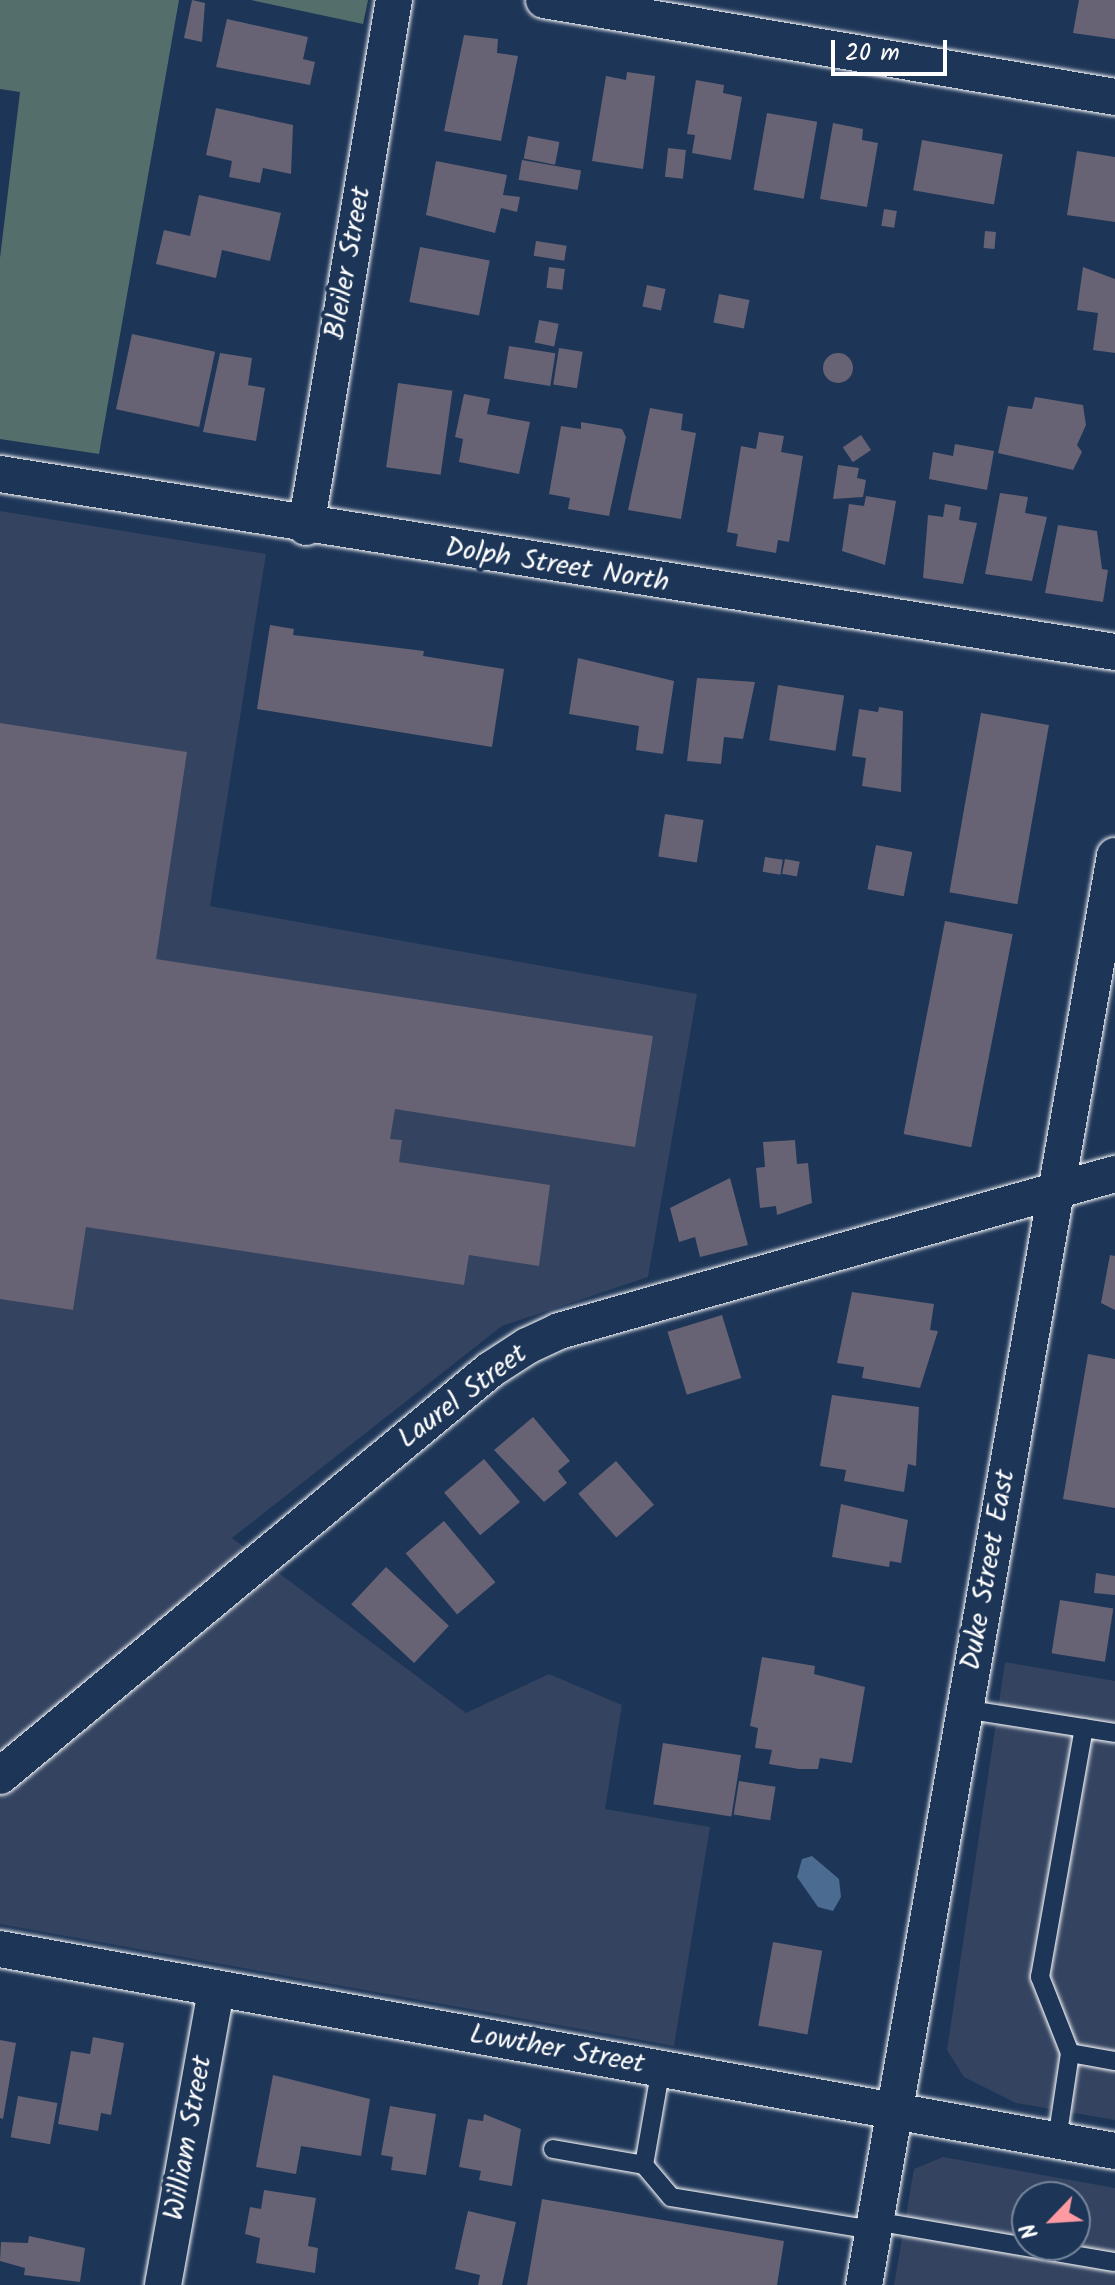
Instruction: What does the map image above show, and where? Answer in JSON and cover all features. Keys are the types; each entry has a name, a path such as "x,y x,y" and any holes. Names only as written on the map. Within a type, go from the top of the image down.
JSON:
{"street":[{"name":"Bleiler Street","path":"306,527 394,0"},
{"path":"544,0 1115,97"},
{"name":"Dolph Street North","path":"0,474 306,527 1115,652"},
{"name":"Duke Street East","path":"864,2285 1115,856"},
{"name":"Laurel Street","path":"0,1776 490,1370 527,1346 559,1331 1115,1174"},
{"name":"Lowther Street","path":"0,1949 216,1991 894,2109 1115,2151"},
{"name":"William Street","path":"163,2285 216,1991"}],"lane":[{"path":"964,1709 1115,1733"},
{"path":"1057,2140 1070,2053 1040,1977 1084,1728"},
{"path":"1070,2053 1115,2061"},
{"path":"644,2165 661,2068"},
{"path":"553,2149 644,2165 671,2197 1115,2262"}],"shaded area":[{"path":"0,511 266,554 210,906 697,994 648,1277 502,1326 232,1538 466,1713 549,1674 622,1705 605,1809 710,1827 674,2046 0,1924"},
{"path":"1005,1662 1115,1681 1115,2120 1016,2103 964,2077 947,2050"},
{"path":"812,1856 839,1879 841,1897 833,1911 818,1907 797,1877 802,1859"},
{"path":"943,2157 1076,2181 1011,2181 1011,2261 1091,2261 1091,2184 1115,2188 1115,2285 894,2285 914,2169"}],"green space":[{"path":"0,0 179,0 99,454 0,439 0,258 20,92 0,89"},
{"path":"251,0 368,0 363,24"}],"building":[{"path":"192,0 205,3 202,42 184,38"},
{"path":"1079,0 1115,0 1115,39 1073,33"},
{"path":"227,19 308,37 303,59 315,62 310,85 216,67"},
{"path":"464,35 498,39 497,53 518,56 501,141 444,131"},
{"path":"627,72 655,76 643,169 592,161 606,76 626,80"},
{"path":"696,80 724,85 723,93 742,97 731,160 692,153 695,135 687,134"},
{"path":"216,108 293,125 291,174 263,168 260,183 229,177 232,161 206,155"},
{"path":"767,113 817,122 804,199 753,190"},
{"path":"833,123 863,129 862,140 878,143 867,207 820,199"},
{"path":"528,136 559,142 555,165 524,159"},
{"path":"922,140 1003,154 994,204 913,190"},
{"path":"668,148 686,150 683,179 665,177"},
{"path":"1077,151 1115,157 1115,222 1067,215"},
{"path":"522,160 581,170 578,190 519,180"},
{"path":"436,161 507,175 503,195 520,197 517,212 501,208 495,233 426,215"},
{"path":"199,195 281,213 270,261 222,250 216,278 156,264 164,230 190,236"},
{"path":"884,209 897,211 894,228 881,226"},
{"path":"985,231 996,232 994,249 984,248"},
{"path":"536,241 567,246 564,261 534,256"},
{"path":"420,247 490,261 479,316 409,302"},
{"path":"549,267 565,269 562,290 546,288"},
{"path":"1083,267 1115,279 1115,353 1093,350 1098,313 1077,310"},
{"path":"647,285 666,289 661,310 642,307"},
{"path":"719,294 749,300 744,328 713,322"},
{"path":"539,320 559,324 554,346 535,343"},
{"path":"132,334 215,352 199,427 116,409"},
{"path":"509,346 555,353 550,386 504,379"},
{"path":"559,348 583,352 577,388 553,385"},
{"path":"220,353 252,358 248,385 265,388 256,441 203,432"},
{"path":"838,353 849,357 853,368 849,379 838,383 827,379 823,368 827,357"},
{"path":"398,383 452,391 441,475 386,467"},
{"path":"464,394 490,399 487,414 530,422 519,474 459,462 463,439 455,437"},
{"path":"1035,397 1083,405 1086,425 1077,445 1082,452 1073,470 998,453 1008,406 1032,409"},
{"path":"650,408 683,414 681,430 696,433 681,519 628,510"},
{"path":"581,422 622,429 626,437 609,516 568,509 570,498 549,494 561,426 581,429"},
{"path":"759,432 784,436 781,452 803,456 789,542 778,540 776,553 736,546 738,534 727,532 741,446 756,449"},
{"path":"861,435 871,450 853,462 843,447"},
{"path":"955,444 994,451 987,490 929,479 933,452 953,456"},
{"path":"838,465 859,468 857,478 866,480 863,497 833,499"},
{"path":"1000,493 1028,497 1025,513 1047,517 1032,581 985,574"},
{"path":"866,496 896,501 885,565 842,551 849,504 864,506"},
{"path":"945,504 961,507 959,520 977,523 963,584 923,578 928,515 943,517"},
{"path":"1058,525 1097,531 1102,569 1108,570 1103,602 1045,593"},
{"path":"270,625 294,629 293,635 424,651 423,656 504,669 492,747 257,709"},
{"path":"578,658 674,681 663,754 636,750 639,726 569,714"},
{"path":"697,678 755,682 743,739 724,737 721,764 687,761"},
{"path":"778,685 844,695 835,751 769,740"},
{"path":"879,707 903,711 901,792 862,786 866,758 852,756 859,709 878,712"},
{"path":"981,713 1049,725 1017,904 949,892"},
{"path":"0,723 187,752 156,959 653,1036 635,1147 395,1109 390,1139 402,1140 399,1162 550,1185 539,1266 469,1255 464,1285 86,1227 73,1310 0,1299"},
{"path":"665,814 704,820 697,863 658,856"},
{"path":"876,845 912,852 904,896 867,889"},
{"path":"765,857 783,860 780,875 763,872"},
{"path":"785,859 800,862 797,877 782,874"},
{"path":"945,921 1013,934 971,1147 904,1134"},
{"path":"795,1140 797,1164 808,1163 812,1203 777,1215 776,1206 760,1208 756,1168 765,1167 763,1142"},
{"path":"730,1178 748,1245 700,1257 695,1237 679,1242 670,1208"},
{"path":"1110,1255 1115,1256 1115,1310 1101,1303"},
{"path":"852,1292 934,1304 930,1330 938,1331 920,1388 862,1378 864,1367 837,1363"},
{"path":"722,1315 741,1378 687,1395 667,1332"},
{"path":"1088,1354 1115,1359 1115,1508 1063,1499"},
{"path":"832,1395 919,1407 916,1466 908,1464 904,1492 844,1481 846,1470 820,1466"},
{"path":"533,1417 570,1461 558,1471 567,1483 544,1502 494,1450"},
{"path":"484,1459 520,1502 480,1535 444,1492"},
{"path":"616,1461 654,1505 616,1538 578,1494"},
{"path":"841,1504 908,1520 901,1563 890,1561 889,1567 832,1557"},
{"path":"444,1521 495,1582 457,1614 406,1553"},
{"path":"386,1567 449,1626 414,1663 351,1604"},
{"path":"1096,1573 1115,1576 1115,1595 1094,1593"},
{"path":"1060,1600 1113,1608 1105,1662 1052,1653"},
{"path":"762,1657 815,1666 814,1674 865,1687 852,1763 820,1758 818,1769 799,1769 769,1764 772,1750 755,1748 758,1728 750,1726"},
{"path":"663,1743 741,1755 731,1817 653,1804"},
{"path":"739,1781 776,1787 770,1820 734,1815"},
{"path":"773,1942 822,1951 807,2034 758,2026"},
{"path":"93,2037 124,2043 111,2115 101,2113 98,2131 58,2124 71,2051 90,2054"},
{"path":"0,2040 16,2043 3,2119 0,2118"},
{"path":"273,2075 370,2099 361,2156 301,2146 296,2174 256,2167"},
{"path":"18,2096 57,2103 50,2144 11,2137"},
{"path":"390,2106 436,2114 426,2175 391,2170 393,2157 381,2155"},
{"path":"484,2114 521,2129 512,2186 479,2180 481,2171 459,2167 468,2119 483,2121"},
{"path":"264,2190 316,2198 308,2246 318,2248 315,2273 256,2263 260,2238 245,2234 250,2207 261,2209"},
{"path":"542,2199 784,2241 777,2285 527,2285"},
{"path":"468,2211 516,2222 502,2285 478,2285 480,2275 455,2269"},
{"path":"29,2236 85,2248 80,2282 24,2275 25,2268 0,2261 1,2242 28,2243"}]}
